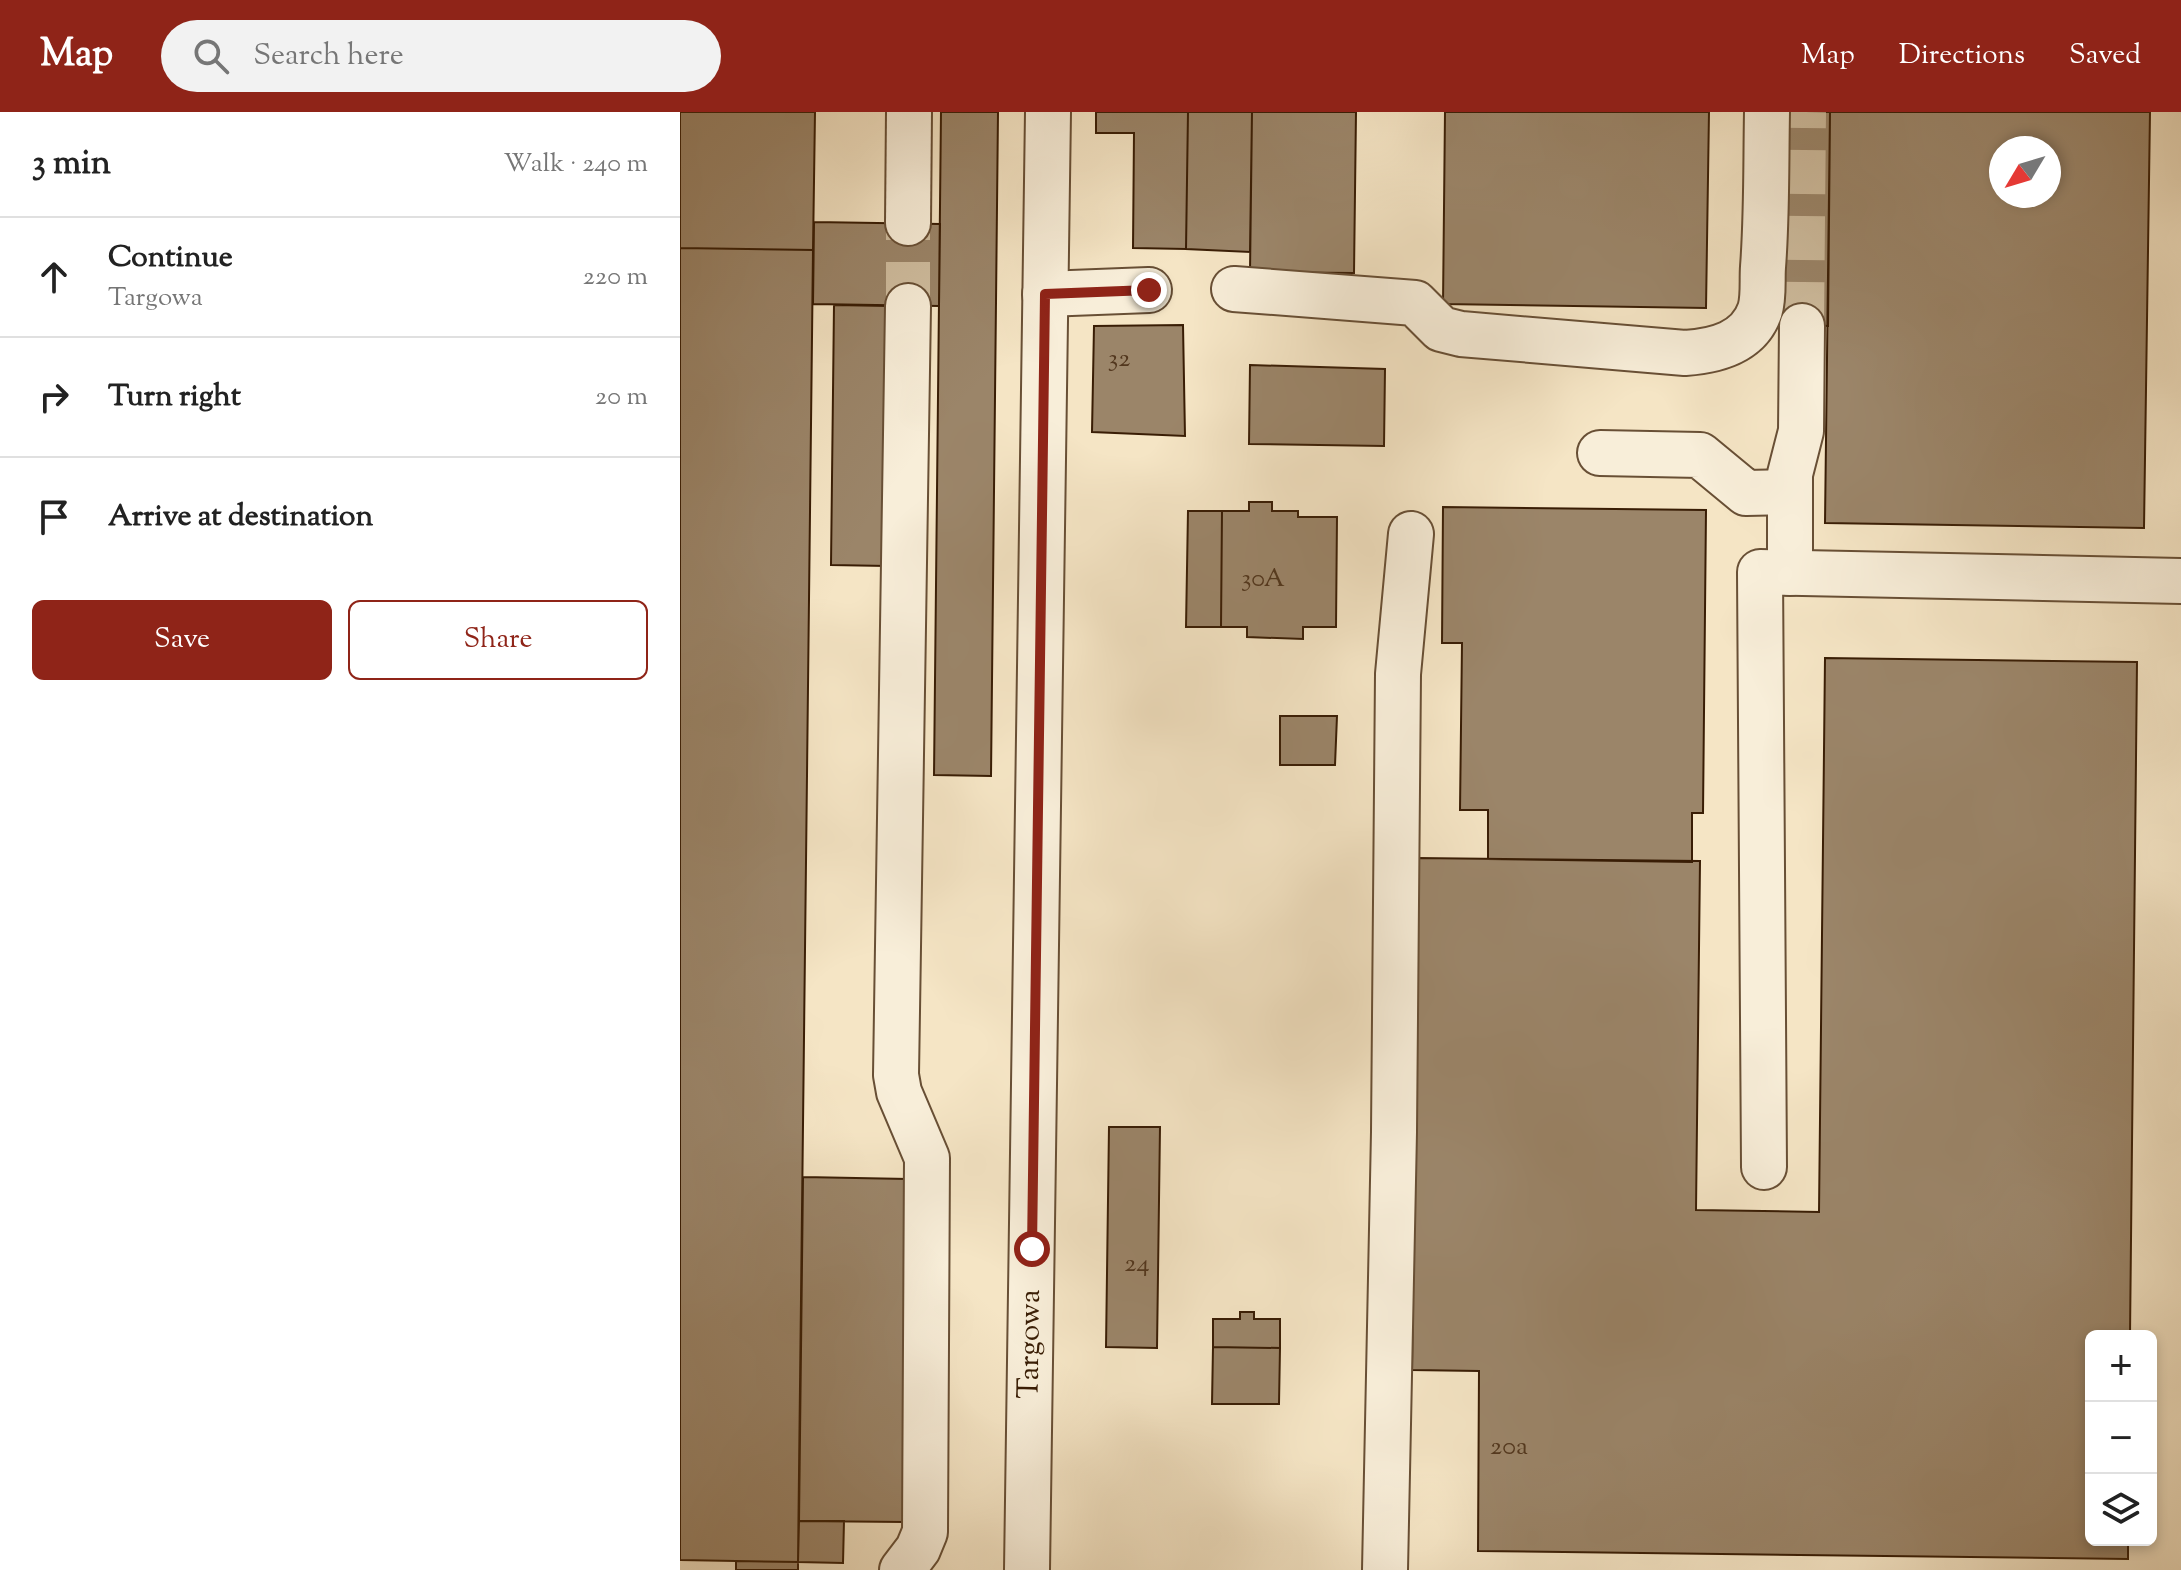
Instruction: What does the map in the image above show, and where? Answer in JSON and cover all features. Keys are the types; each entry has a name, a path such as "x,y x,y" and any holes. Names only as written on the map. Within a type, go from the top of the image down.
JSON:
{"street":[{"path":"908,223 909,112"},
{"name":"Targowa","path":"1027,1570 1048,112"},
{"path":"1234,289 1415,303 1441,329 1461,334 1685,353 1711,352 1734,343 1750,328 1760,310 1767,112"},
{"path":"1045,294 1149,290"},
{"path":"902,1570 918,1549 925,1532 927,1158 899,1092 896,1075 908,306"},
{"path":"1790,573 1790,474 1801,431 1802,326"},
{"path":"1600,453 1700,455 1746,493 1790,492"},
{"path":"1385,1570 1394,1132 1398,674 1411,534"},
{"path":"1764,1167 1760,572 2181,581"}],"building":[{"path":"680,112 815,112 813,250 680,248"},
{"path":"941,112 998,112 991,776 934,775"},
{"path":"1096,112 1188,112 1186,249 1133,248 1134,133 1096,133"},
{"path":"1188,112 1252,112 1250,252 1186,249"},
{"path":"1252,112 1356,112 1354,273 1250,272"},
{"path":"1445,112 1709,112 1706,308 1443,304"},
{"path":"1786,112 1830,112 1828,326 1783,325"},
{"path":"1830,112 2150,112 2144,528 1825,523"},
{"path":"814,222 940,224 939,306 813,304"},
{"path":"680,248 813,250 798,1562 680,1560"},
{"path":"834,305 890,306 887,566 831,565"},
{"path":"1183,325 1185,436 1092,432 1094,326"},
{"path":"1250,365 1385,369 1384,446 1249,444"},
{"path":"1249,502 1272,502 1272,511 1298,511 1298,517 1337,517 1336,627 1303,627 1303,639 1247,637 1247,627 1221,627 1222,511 1249,511"},
{"path":"1443,507 1706,510 1703,813 1692,813 1692,862 1488,859 1488,810 1460,810 1462,643 1442,643"},
{"path":"1188,511 1222,511 1221,627 1186,627"},
{"path":"1825,658 2137,662 2130,1330 2085,1330 2085,1546 2128,1546 2128,1559 1478,1551 1479,1371 1412,1370 1418,858 1700,861 1696,1210 1819,1212"},
{"path":"1280,716 1337,716 1335,765 1280,765"},
{"path":"1109,1127 1160,1127 1157,1348 1106,1347"},
{"path":"803,1177 908,1179 904,1522 799,1521"},
{"path":"1240,1312 1254,1312 1254,1319 1280,1319 1280,1348 1213,1347 1213,1319 1240,1319"},
{"path":"1213,1347 1280,1348 1279,1404 1212,1404"},
{"path":"799,1521 844,1521 843,1563 798,1562"},
{"path":"736,1561 798,1562 798,1570 736,1570"}],"tunnel":[{"path":"1802,326 1804,112"},
{"path":"908,223 908,306"}],"route":[{"path":"1032,1249 1045,294 1149,290"}]}
